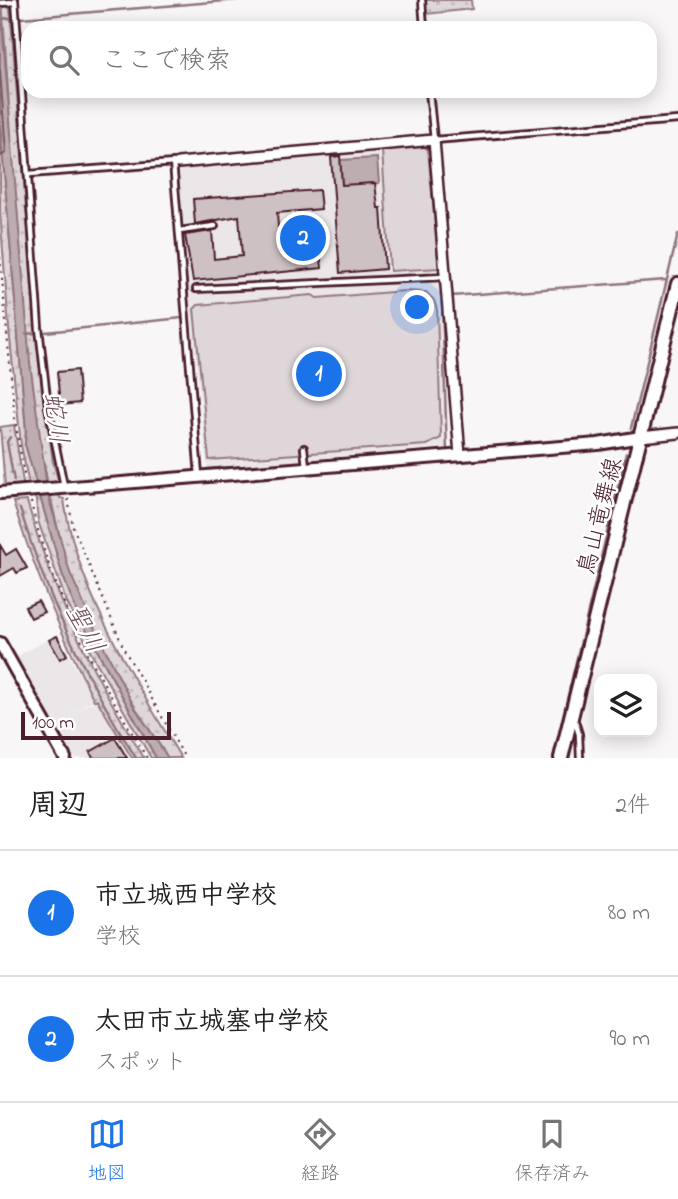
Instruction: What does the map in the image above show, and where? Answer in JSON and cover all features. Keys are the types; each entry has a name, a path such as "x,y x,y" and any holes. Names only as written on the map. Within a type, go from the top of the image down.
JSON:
{"main road":[{"name":"鳥山竜舞線","path":"561,758 678,284"}],"street":[{"path":"175,163 434,140 460,455"},
{"path":"0,493 199,477 306,463 598,444 678,433"},
{"path":"0,643 65,758"}],"lane":[{"path":"422,0 424,21"},
{"path":"0,3 14,2 21,82"},
{"path":"22,98 48,407 63,489"},
{"path":"430,98 434,140 678,120"},
{"path":"29,174 175,163 178,231 199,477"},
{"path":"178,231 215,226"},
{"path":"196,289 445,277"},
{"path":"304,448 306,463"},
{"path":"572,714 579,734 580,758"}],"path":[{"path":"0,257 15,420 29,492 61,599 90,658 147,758"},
{"path":"63,489 72,527 124,649 185,758"}],"shaded area":[{"path":"2,0 6,0 7,7 10,8 38,352 60,498 64,499 81,567 94,600 127,666 181,758 168,758 99,643 77,595 52,503 39,433 21,288"},
{"path":"425,0 471,0 472,9 426,14"},
{"path":"0,124 25,444 62,573 78,615 156,758 151,758 91,653 65,598 38,521 36,500 29,485 21,445 9,329 0,212"},
{"path":"424,146 428,150 442,295 439,295 447,447 309,460 307,457 300,457 299,461 207,468 176,169 179,166"},
{"path":"424,146 428,150 439,268 390,271 382,150"},
{"path":"405,291 426,292 434,300 437,310 441,438 427,445 209,460 194,309 198,305 312,295 317,298"},
{"path":"14,425 23,483 21,487 5,486 0,427"},
{"path":"27,501 49,569 76,634 144,758 132,758 97,700 94,700 71,652 40,579 13,502"},
{"path":"58,634 93,700 63,717 96,700 131,758 73,758 16,657"}],"water":[{"path":"0,0 30,363 48,495 70,573 93,625 133,705 168,758 156,758 78,615 62,573 25,444 0,124"},
{"path":"377,158 379,183 342,185 340,160"}],"building":[{"path":"340,156 342,185 375,183 378,208 381,208 385,269 340,273 331,157"},
{"path":"319,190 321,209 277,213 280,253 296,251 294,227 309,226 311,250 320,249 322,268 193,281 185,235 212,231 214,259 242,256 239,216 195,224 193,199"},
{"path":"77,370 80,403 60,405 57,372"},
{"path":"0,545 6,555 16,549 27,568 17,573 14,568 0,576"},
{"path":"38,601 44,612 31,618 25,607"},
{"path":"57,636 67,655 60,659 49,640"},
{"path":"115,738 127,758 93,758 90,752"}],"waterway":[{"path":"21,18 237,0"},
{"path":"0,19 10,18"},
{"path":"631,428 678,234"},
{"path":"451,296 666,280"},
{"path":"208,469 447,451 442,302"},
{"path":"26,334 182,318"},
{"name":"聖川","path":"10,437 7,442 14,481"},
{"path":"553,758 626,453"},
{"name":"聖川","path":"20,509 43,575 69,637 136,758"}],"place":[{"name":"太田市立城塞中学校","path":"303,238"},
{"name":"市立城西中学校","path":"319,374"}],"water label":[{"name":"蛇川","path":"57,418"}]}
